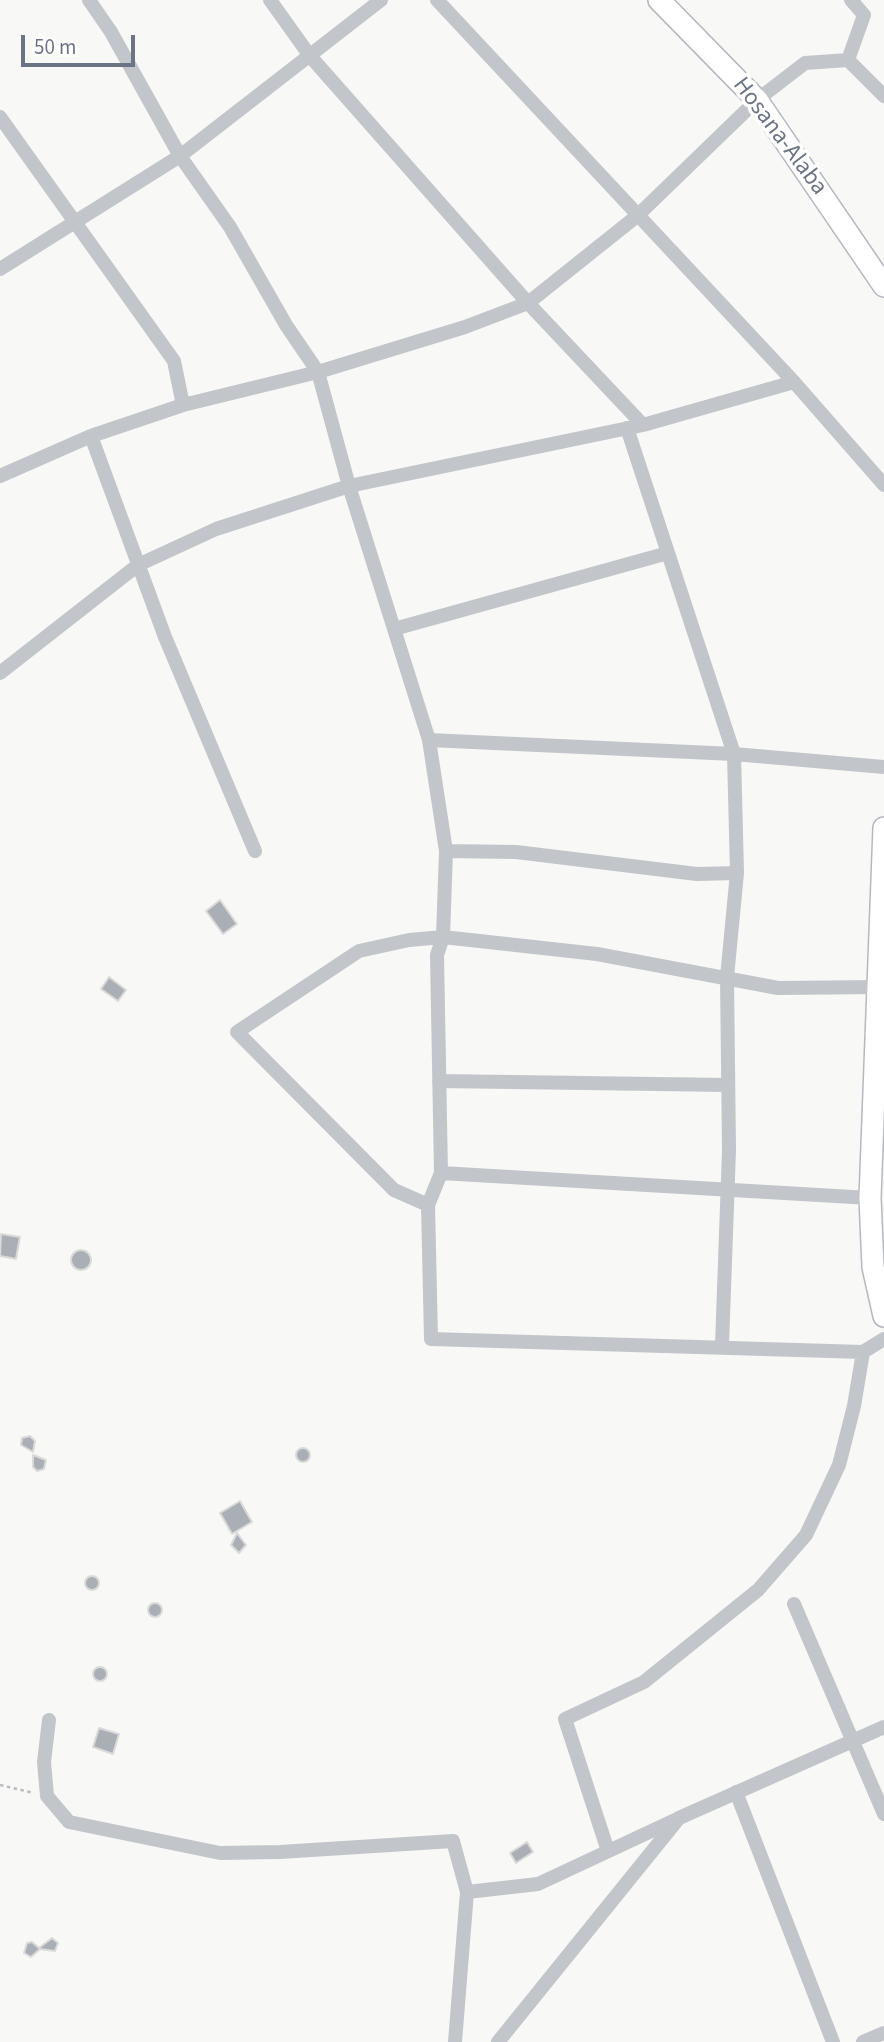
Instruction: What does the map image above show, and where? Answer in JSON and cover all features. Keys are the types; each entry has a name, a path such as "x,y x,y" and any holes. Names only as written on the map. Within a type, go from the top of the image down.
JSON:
{"main road":[{"name":"Hosana-Alaba","path":"659,0 757,100 884,286"},
{"path":"884,828 870,1198 884,1316"}],"street":[{"path":"89,0 111,32 180,156 230,227 286,326 318,372 349,486 429,740 446,851 443,937 437,956 441,1173 428,1205 431,1339 722,1345 863,1352 884,1339"},
{"path":"270,0 310,56 528,303 643,425"},
{"path":"0,269 180,156 382,0"},
{"path":"437,0 794,382 884,485"},
{"path":"848,60 864,15 851,0"},
{"path":"0,476 91,436 183,405 318,372 465,327 528,303 637,216 757,100 805,63 848,60 884,96"},
{"path":"0,117 174,361 183,405"},
{"path":"0,673 138,565 216,529 349,486 643,425 794,382"},
{"path":"627,428 734,754 737,873 726,977 728,1189 722,1345"},
{"path":"91,436 165,637 255,851"},
{"path":"394,629 668,553"},
{"path":"429,740 734,754 884,767"},
{"path":"446,851 516,852 697,874 737,873"},
{"path":"428,1205 394,1190 237,1032 359,951 410,940 443,937 597,954 778,988 878,987"},
{"path":"439,1081 728,1085"},
{"path":"441,1173 870,1198"},
{"path":"608,1851 565,1719 644,1682 758,1590 806,1535 839,1465 854,1406 863,1352"},
{"path":"794,1604 884,1814"},
{"path":"50,1720 44,1762 47,1796 69,1822 220,1853 453,1841 467,1892 455,2042"},
{"path":"467,1892 538,1884 884,1727"},
{"path":"736,1792 833,2042"},
{"path":"498,2042 679,1818"},
{"path":"863,2042 884,2033"}],"path":[{"path":"0,1785 47,1796"}],"building":[{"path":"220,900 237,924 223,934 206,911"},
{"path":"109,977 126,990 118,1001 101,989"},
{"path":"1,1234 20,1237 16,1259 0,1256"},
{"path":"81,1250 88,1253 91,1260 88,1267 81,1270 74,1267 71,1260 74,1253"},
{"path":"30,1436 35,1441 33,1452 21,1445 22,1438"},
{"path":"300,1448 306,1448 310,1455 306,1462 300,1462 296,1458 296,1452"},
{"path":"33,1455 46,1460 44,1469 37,1471 33,1467"},
{"path":"240,1501 252,1522 232,1534 220,1513"},
{"path":"237,1533 246,1545 239,1553 231,1545"},
{"path":"89,1576 95,1576 99,1583 95,1590 89,1590 85,1586 85,1580"},
{"path":"152,1603 158,1603 162,1610 158,1617 152,1617 148,1613 148,1607"},
{"path":"97,1667 103,1667 107,1674 103,1681 97,1681 93,1677 93,1671"},
{"path":"99,1728 119,1734 113,1754 93,1747"},
{"path":"527,1842 533,1852 516,1863 510,1853"},
{"path":"52,1938 58,1943 55,1951 40,1949 31,1957 24,1953 27,1943 32,1942 39,1948"}]}
